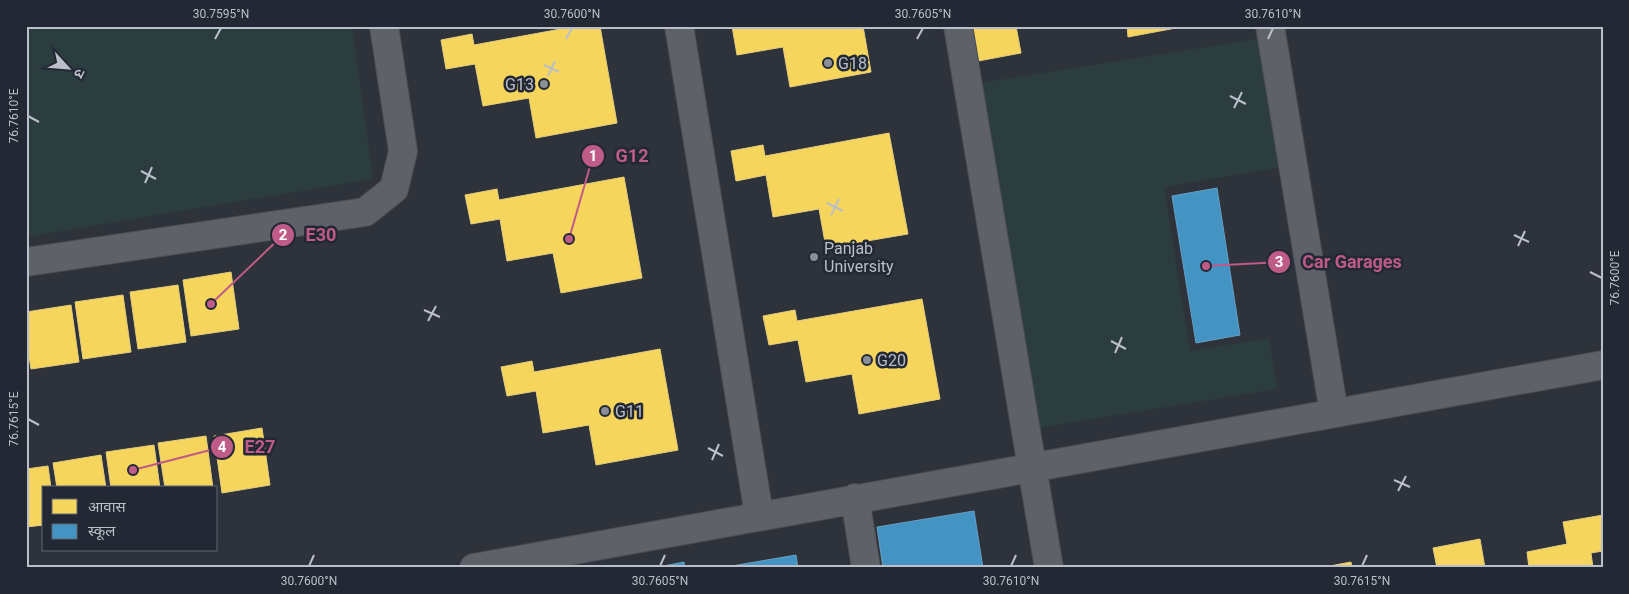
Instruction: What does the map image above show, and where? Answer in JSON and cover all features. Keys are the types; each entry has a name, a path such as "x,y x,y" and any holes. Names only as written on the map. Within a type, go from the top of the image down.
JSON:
{"lane":[{"path":"26,262 365,212 394,190 402,151 384,26"},
{"path":"679,26 759,515"},
{"path":"958,26 1049,568"},
{"path":"1270,26 1334,413"},
{"path":"474,568 1603,364"},
{"path":"855,498 866,568"}],"shaded area":[{"path":"26,26 352,26 373,179 26,237"},
{"path":"1263,38 1282,167 1164,187 1190,351 1269,338 1277,389 1032,429 979,83"}],"building: आवास":[{"name":"G13","path":"577,26 600,26 617,123 536,138 529,98 483,106 475,64 446,69 441,40 472,34 474,45"},
{"name":"G18","path":"732,26 863,26 871,72 790,87 783,47 737,55"},
{"path":"968,26 1016,26 1021,53 973,62"},
{"path":"1127,26 1176,26 1176,28 1128,37"},
{"path":"889,133 908,234 826,248 819,209 773,217 766,175 736,181 731,151 763,145 765,156"},
{"path":"624,177 642,278 561,293 553,253 507,261 500,219 471,224 465,195 497,189 499,200"},
{"path":"231,272 239,329 191,336 183,280"},
{"path":"178,285 186,342 138,349 130,292"},
{"path":"123,295 131,352 83,359 75,302"},
{"name":"G20","path":"922,299 940,399 859,414 852,374 806,382 798,340 769,345 763,316 795,310 797,321"},
{"path":"71,305 79,362 31,369 26,337 26,312"},
{"name":"G11","path":"660,349 678,450 596,465 589,425 543,433 536,391 507,396 501,367 532,361 534,372"},
{"path":"262,428 270,485 222,493 214,436"},
{"path":"206,436 213,486 165,486 158,443"},
{"path":"154,445 160,486 111,486 106,452"},
{"path":"101,455 106,486 57,486 53,463"},
{"path":"48,466 51,486 42,486 42,525 26,527 26,469"},
{"path":"1603,515 1603,551 1591,553 1593,568 1529,568 1527,552 1567,544 1563,522"},
{"path":"1480,539 1485,568 1437,568 1433,548"},
{"path":"1351,562 1352,568 1319,568"}],"building: स्कूल":[{"path":"1217,188 1240,335 1196,343 1172,196"},
{"path":"974,511 983,568 883,568 877,527"},
{"path":"796,555 798,568 720,568"},
{"path":"684,562 685,568 653,568"}],"place":[{"name":"G18","path":"828,63"},
{"name":"G13","path":"544,84"},
{"name":"G12","path":"569,239"},
{"name":"Panjab University","path":"814,257"},
{"name":"Car Garages","path":"1206,266"},
{"name":"E30","path":"211,304"},
{"name":"G20","path":"867,360"},
{"name":"G11","path":"605,411"},
{"name":"E27","path":"133,470"}]}
